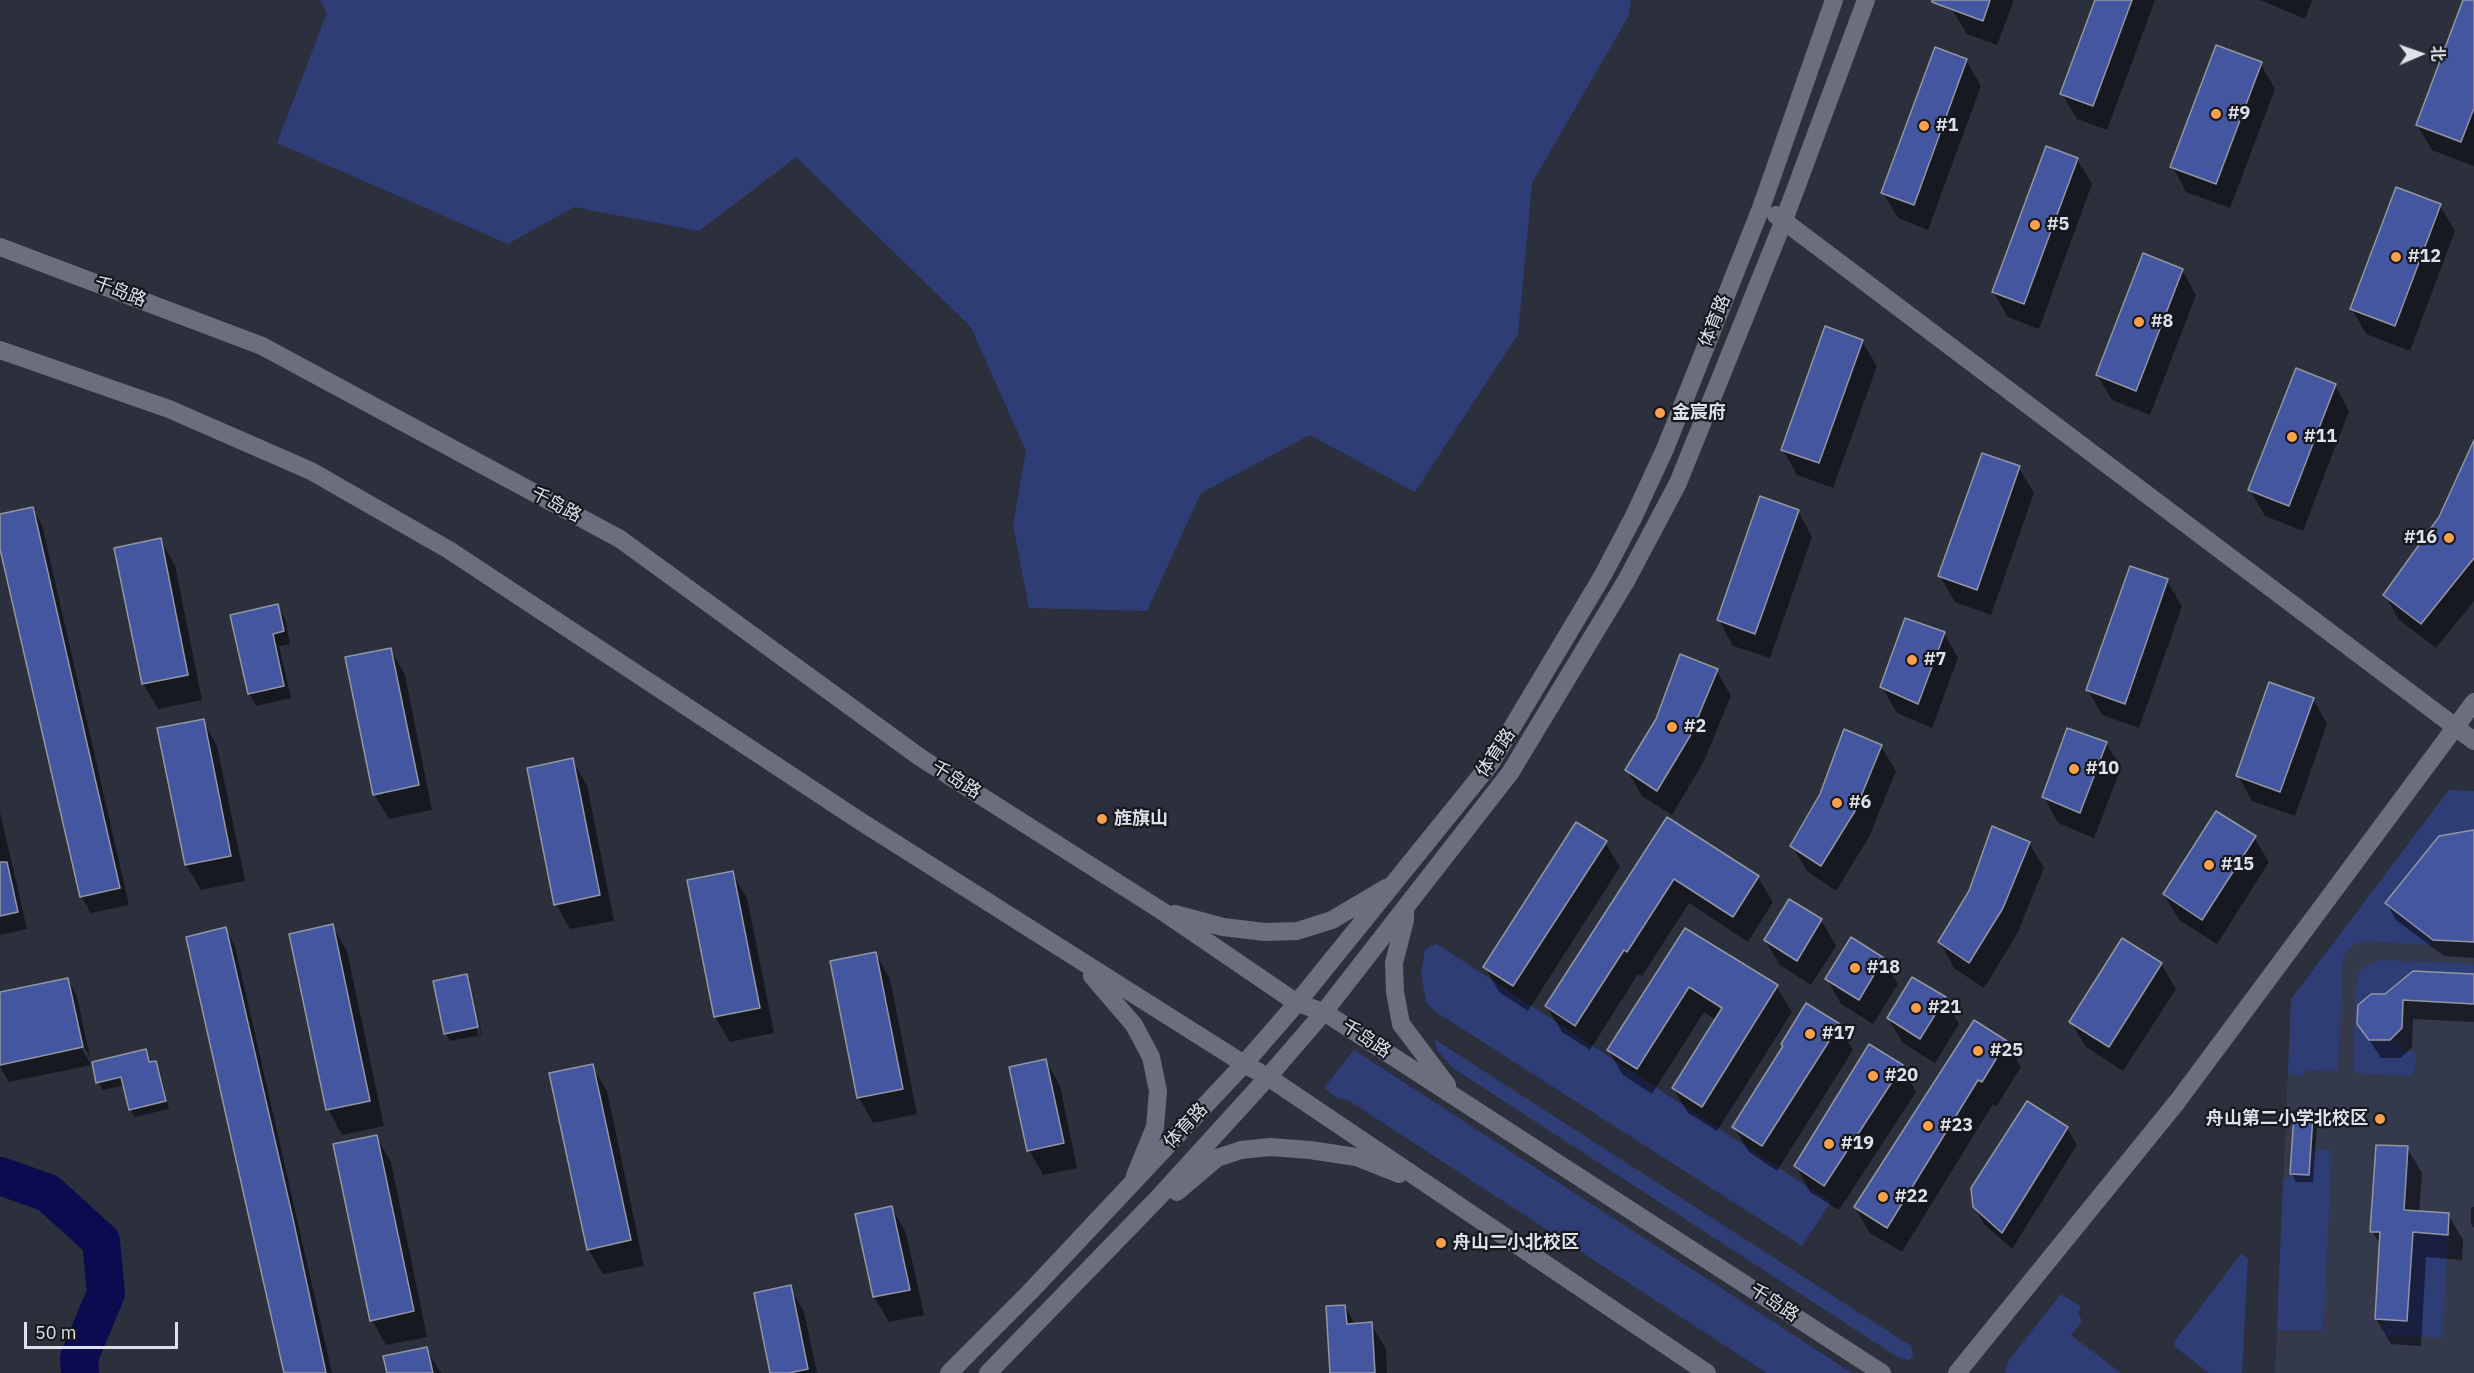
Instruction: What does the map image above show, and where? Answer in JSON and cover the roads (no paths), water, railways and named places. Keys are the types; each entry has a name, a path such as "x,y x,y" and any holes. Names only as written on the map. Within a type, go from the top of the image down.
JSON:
{"street":[{"name":"体育路","path":"949,1373 1029,1293 1244,1064 1297,1004 1491,763 1603,575 1665,449 1761,208 1834,0"},
{"name":"体育路","path":"988,1373 1105,1252 1268,1077 1324,1012 1509,773 1626,581 1678,483 1784,220 1866,0"},
{"path":"1761,208 1784,220 2474,741"},
{"name":"千岛路","path":"0,247 262,346 620,539 921,758 1162,911 1297,1004 1324,1012 1882,1373"},
{"path":"0,350 169,409 311,471 449,550 860,821 1268,1077 1707,1373"},
{"path":"1957,1373 2177,1102 2474,702"},
{"path":"1162,911 1223,927 1265,932 1297,931 1332,920 1393,884"},
{"path":"1405,908 1405,920 1394,963 1395,992 1401,1023 1460,1100"},
{"path":"1070,953 1106,990 1134,1025 1151,1057 1158,1091 1155,1127 1132,1183"},
{"path":"1105,1252 1128,1239 1190,1180 1217,1158 1241,1150 1280,1148 1356,1157 1428,1184"}],"waterway":[{"path":"0,1176 48,1193 101,1241 106,1293 79,1358 80,1373"}],"place":[{"name":"#9","path":"2216,114"},
{"name":"#1","path":"1924,126"},
{"name":"#5","path":"2035,225"},
{"name":"#12","path":"2396,257"},
{"name":"#8","path":"2139,322"},
{"name":"金宸府","path":"1660,413"},
{"name":"#11","path":"2292,437"},
{"name":"#16","path":"2449,538"},
{"name":"#7","path":"1912,660"},
{"name":"#2","path":"1672,727"},
{"name":"#10","path":"2074,769"},
{"name":"#6","path":"1837,803"},
{"name":"旌旗山","path":"1102,819"},
{"name":"#15","path":"2209,865"},
{"name":"#18","path":"1855,968"},
{"name":"#21","path":"1916,1008"},
{"name":"#17","path":"1810,1034"},
{"name":"#25","path":"1978,1051"},
{"name":"#20","path":"1873,1076"},
{"name":"舟山第二小学北校区","path":"2380,1119"},
{"name":"#23","path":"1928,1126"},
{"name":"#19","path":"1829,1144"},
{"name":"#22","path":"1883,1197"},
{"name":"舟山二小北校区","path":"1441,1243"}]}
